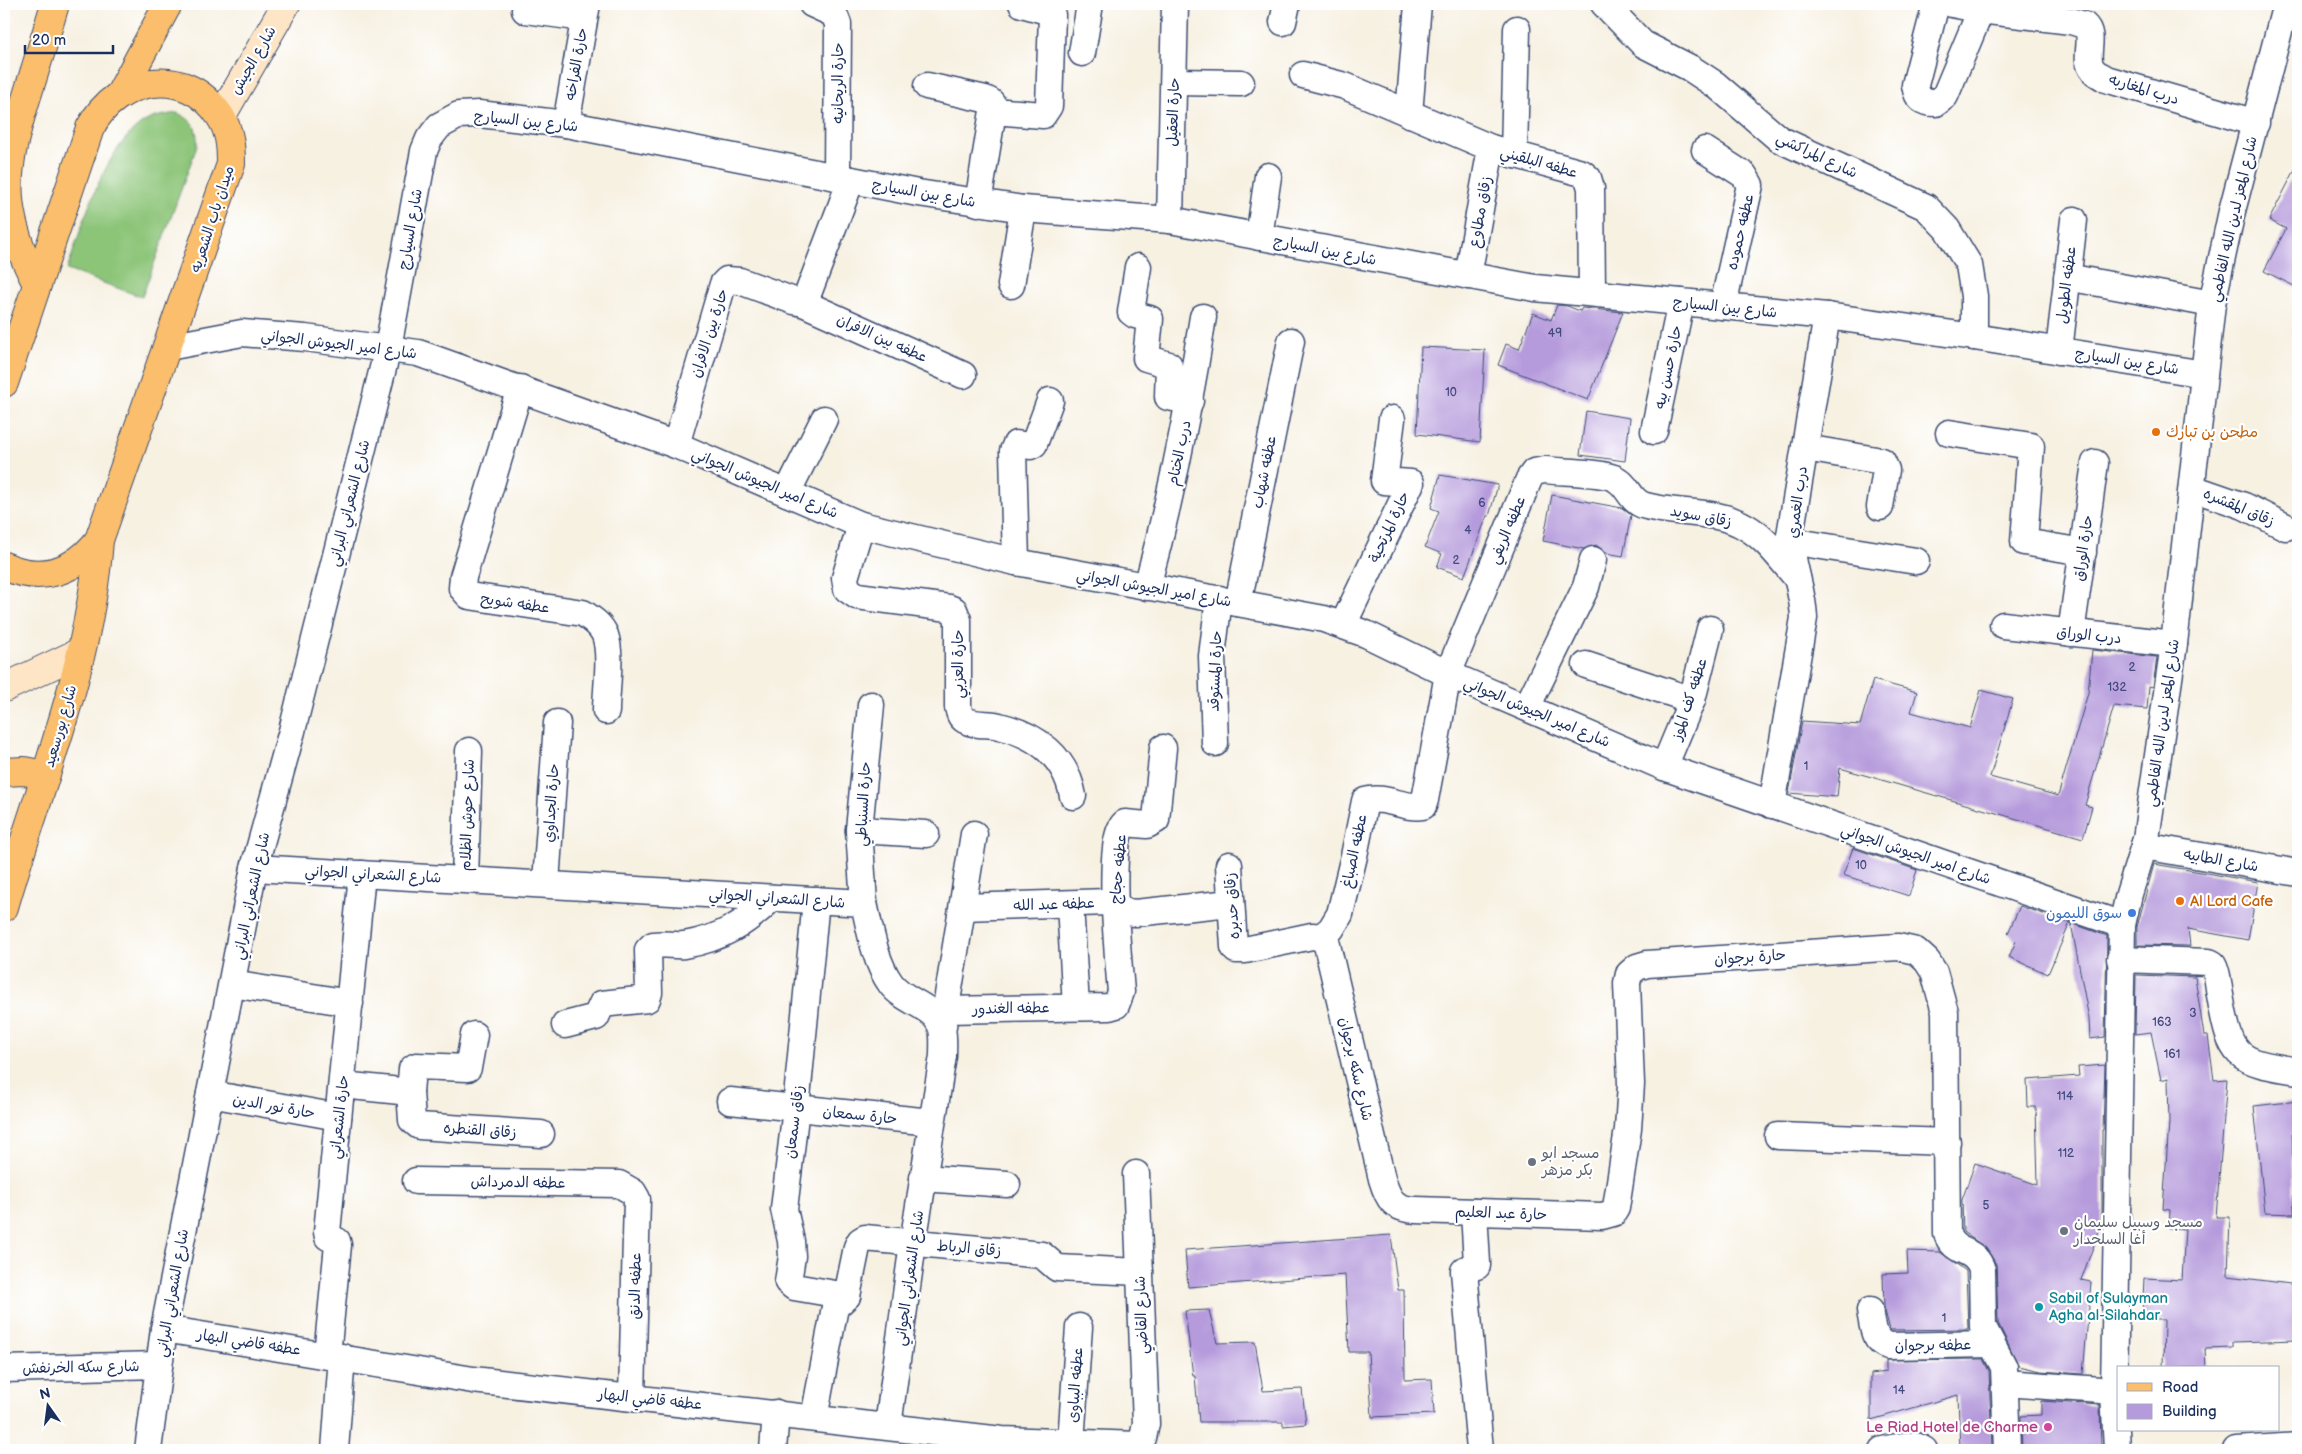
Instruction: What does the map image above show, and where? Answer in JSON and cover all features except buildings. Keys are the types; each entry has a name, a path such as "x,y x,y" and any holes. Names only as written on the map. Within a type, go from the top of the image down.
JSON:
{"main road":[{"path":"37,284 14,240 8,216 5,165 56,4"},
{"path":"121,92 168,4"},
{"name":"شارع الجيش","path":"221,117 286,4"},
{"name":"ميدان باب الشعريه","path":"4,383 90,128 97,113 121,92 152,82 184,86 198,94 211,104 221,117 228,132 231,164 99,540 83,558 62,570 30,574 4,566"},
{"name":"شارع بورسعيد","path":"4,907 45,775 80,652 94,589 99,540"},
{"path":"4,688 80,652"},
{"path":"4,772 24,771 45,775"}],"street":[{"name":"حارة الريحانيه","path":"812,4 834,14 839,14 844,178"},
{"path":"978,203 991,114 996,110 1038,116 1043,115 1047,111 1052,15 1022,4"},
{"path":"1082,53 1090,4"},
{"name":"حارة العقيل","path":"1170,220 1175,4"},
{"path":"1409,114 1418,4"},
{"name":"شارع المراكشي","path":"1604,4 1643,44 1690,68 1716,85 1779,139 1926,207 1947,229 1969,265 1974,296 1974,336"},
{"name":"شارع المعز لدين الله الفاطمي","path":"2117,1450 2114,1391 2122,925 2129,894 2144,846 2174,644 2212,304 2232,211 2286,4"},
{"name":"درب المغاربه","path":"1957,5 2042,10 2071,21 2088,28 2090,64 2093,70 2106,78 2256,123"},
{"path":"525,10 585,11"},
{"name":"حارة الفراخه","path":"566,124 585,11"},
{"name":"زقاق مطاوع","path":"1468,276 1502,152 1517,29"},
{"name":"عطفه البلقيني","path":"1303,75 1345,86 1502,152 1582,172 1588,178 1591,188 1592,294"},
{"path":"1174,82 1241,83"},
{"path":"927,86 985,99 991,102 996,110"},
{"name":"شارع بين السيارج","path":"449,120 459,115 479,114 566,124 978,203 1023,209 1170,220 1535,288 1827,316 1974,336 2204,374"},
{"name":"شارع السيارج","path":"388,348 424,151 428,138 439,126 449,120"},
{"name":"عطفه حموده","path":"1705,150 1744,175 1750,185 1722,306"},
{"path":"1259,238 1268,176"},
{"path":"801,302 806,299 844,178"},
{"path":"1012,285 1023,209"},
{"name":"عطفه الطويل","path":"2059,350 2074,220"},
{"path":"1138,267 1131,309 1135,315 1150,319 1146,358 1169,364 1168,397 1190,401"},
{"path":"2067,277 2212,304"},
{"name":"حارة بين الافران","path":"676,445 723,284 728,280 740,281 801,302"},
{"name":"عطفه بين الافران","path":"801,302 963,375"},
{"name":"حارة حسن بيه","path":"1654,431 1681,302"},
{"name":"درب الغمري","path":"1772,805 1804,618 1804,600 1790,552 1790,541 1827,316"},
{"name":"درب الختام","path":"1147,587 1166,515 1190,401 1203,317"},
{"name":"شارع امير الجيوش الجواني","path":"168,347 242,333 388,348 418,353 676,445 861,525 1016,562 1324,619 1343,625 1448,674 1664,767 2122,925"},
{"name":"عطفه شهاب","path":"1228,601 1291,341"},
{"name":"شارع الشعراني البراني","path":"148,1450 164,1329 254,868 292,731 388,348"},
{"name":"عطفه شويح","path":"520,388 462,577 462,588 469,596 583,613 596,622 605,634 608,650 606,711"},
{"path":"1016,562 1013,451 1016,444 1030,446 1034,444 1050,401"},
{"path":"787,493 824,419"},
{"name":"حارة المرتحية","path":"1343,625 1410,482 1384,481 1392,419"},
{"path":"1950,433 2031,446 2024,542 2083,552"},
{"path":"1805,448 1882,461 1886,470 1880,507"},
{"name":"حارة الوراق","path":"2072,633 2095,463"},
{"name":"عطفه الريفي","path":"1448,674 1531,475 1534,472 1544,470 1610,476 1622,484"},
{"name":"زقاق سويد","path":"1622,484 1631,498 1647,507 1719,516 1746,527 1758,536 1797,578"},
{"name":"زقاق المقشره","path":"2192,488 2244,506 2286,527"},
{"name":"حارة العزبي","path":"861,525 844,578 847,589 858,596 954,610 958,620 958,707 960,715 973,723 999,726 1023,734 1045,747 1063,765 1070,780 1073,796"},
{"path":"1790,541 1916,561"},
{"path":"1526,707 1586,587 1593,560"},
{"name":"حارة المستوقد","path":"1215,743 1212,656 1228,601"},
{"name":"درب الوراق","path":"2004,625 2174,644"},
{"name":"عطفه كف الموز","path":"1664,767 1692,700 1710,629"},
{"path":"1586,665 1692,700"},
{"name":"عطفه الصباغ","path":"1321,937 1336,922 1342,906 1365,801 1374,798 1415,807 1423,806 1448,674"},
{"name":"حارة السنباطي","path":"864,903 859,830 871,705"},
{"name":"حارة الجداوي","path":"546,883 557,723"},
{"name":"عطفه حجاج","path":"1121,992 1114,903 1117,851 1121,828 1125,823 1147,825 1156,820 1163,748"},
{"name":"شارع حوش الظلام","path":"465,879 469,751"},
{"path":"859,830 926,834"},
{"path":"944,1020 974,834"},
{"name":"شارع الطابيه","path":"2144,846 2298,873"},
{"name":"زقاق حدبره","path":"1229,865 1234,947 1236,950 1245,950 1312,936 1321,937"},
{"name":"شارع الشعراني الجواني","path":"254,868 546,883 864,903 883,972 892,986 903,996 931,1011 938,1019 944,1020 943,1056 913,1243 888,1426"},
{"name":"حارة الشعراني","path":"335,1450 334,1356 338,1245 337,1241 328,1237 327,1232 362,874"},
{"path":"566,1025 596,1017 602,1004 647,998 649,993 648,950 653,945 682,945 708,940 724,934 754,916 772,898"},
{"name":"زقاق سمعان","path":"816,900 796,1108 784,1208 792,1241 788,1282 794,1287 847,1296"},
{"name":"عطفه عبد الله","path":"963,907 1114,903 1120,909 1135,913 1231,903"},
{"path":"1070,904 1076,1007"},
{"name":"شارع سكه برجوان","path":"1321,937 1327,945 1382,1179 1391,1201"},
{"name":"حارة برجوان","path":"1613,1213 1616,1208 1628,1129 1631,1084 1627,983 1629,974 1637,967 1647,964 1898,947 1916,951 1927,961 1934,972 1945,1012 1947,1234 1954,1246 1968,1252 1980,1262 1982,1270 1983,1327 1991,1344 2002,1359 2005,1383 2007,1450"},
{"path":"2120,959 2209,962 2213,964 2226,1032 2236,1050 2248,1060 2266,1066 2298,1071"},
{"path":"232,984 350,1003"},
{"name":"عطفه الغندور","path":"944,1020 1116,1004 1121,992"},
{"path":"342,1085 410,1092 412,1069 416,1066 468,1068 474,1035"},
{"name":"زقاق القنطره","path":"410,1092 412,1120 419,1126 541,1134"},
{"name":"حارة نور الدين","path":"210,1094 338,1117"},
{"name":"حارة سمعان","path":"730,1101 931,1122"},
{"path":"1778,1136 1947,1142"},
{"name":"شارع القاضي","path":"1134,1448 1143,1438 1146,1424 1136,1174"},
{"path":"923,1178 1007,1184"},
{"name":"عطفه الدمرداش","path":"416,1181 620,1184"},
{"name":"عطفه الدنق","path":"620,1184 633,1192 636,1199 632,1397"},
{"name":"حارة عبد العليم","path":"1391,1201 1402,1209 1602,1216 1613,1213"},
{"path":"1474,1212 1477,1266 1466,1268 1464,1271 1480,1450"},
{"name":"زقاق الرباط","path":"814,1418 835,1307 847,1296 860,1241 865,1238 1042,1255 1057,1268 1140,1272"},
{"name":"عطفه برجوان","path":"1870,1310 1875,1335 1882,1344 1888,1346 1991,1344"},
{"name":"عطفه البباوى","path":"1072,1442 1079,1327"},
{"name":"عطفه قاضي البهار","path":"164,1329 473,1380 1002,1440 1072,1442 1134,1448"},
{"name":"شارع سكه الخرنفش","path":"4,1369 159,1365"},
{"path":"2005,1383 2114,1391"},
{"path":"773,1450 776,1413"},
{"path":"1882,1450 1908,1446 1918,1446 1924,1450"},
{"path":"2236,1450 2298,1446"}],"green space":[{"path":"177,113 194,126 197,135 197,146 142,297 67,270 95,191 115,153 127,137 145,121"}],"place":[{"name":"مطحن بن تبارك","path":"2156,432"},
{"name":"Al Lord Cafe","path":"2180,901"},
{"name":"سوق الليمون","path":"2132,913"},
{"name":"مسجد ابو بكر مزهر","path":"1532,1162"},
{"name":"مسجد وسبيل سليمان أغا السلحدار","path":"2064,1231"},
{"name":"Sabil of Sulayman Agha al-Silahdar","path":"2039,1307"},
{"name":"Le Riad Hotel de Charme","path":"2048,1427"}]}
